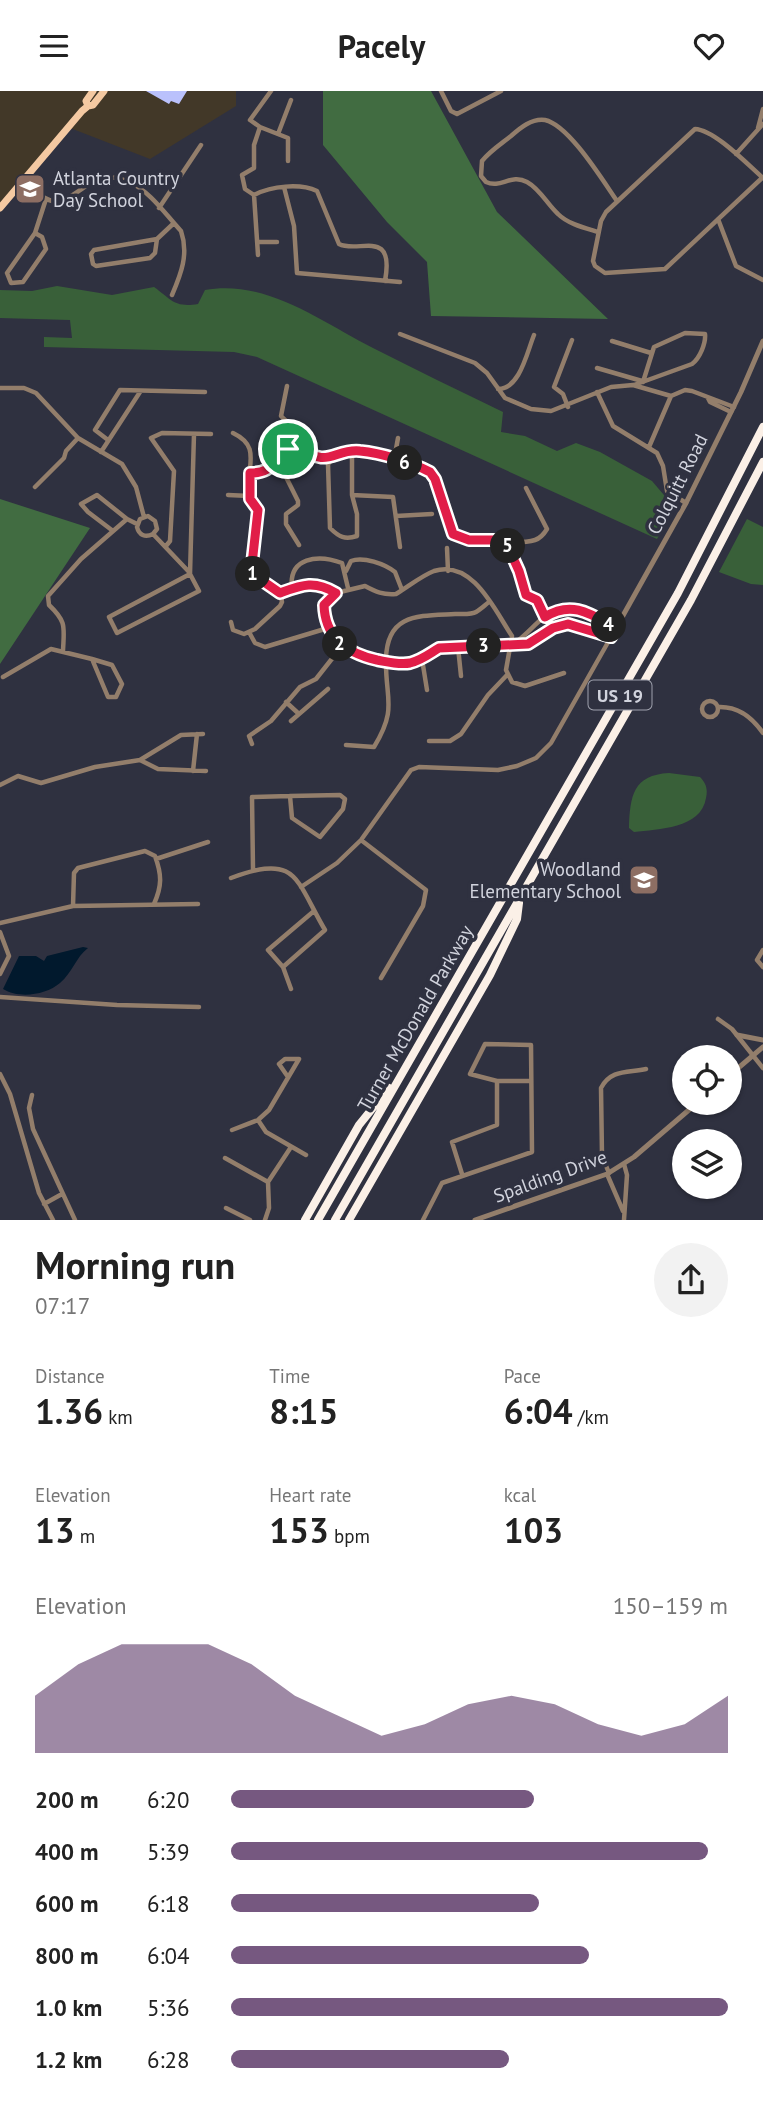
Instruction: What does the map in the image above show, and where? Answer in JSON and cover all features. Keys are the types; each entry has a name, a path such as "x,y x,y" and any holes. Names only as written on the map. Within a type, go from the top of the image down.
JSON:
{"highway":[{"name":"Turner McDonald Parkway","path":"318,1220 666,615 725,506 763,427"},
{"name":"Turner McDonald Parkway","path":"335,1220 685,612 763,462"},
{"path":"349,1220 490,975 517,919 521,896"},
{"path":"305,1220 359,1125 398,1079"}],"main road":[{"path":"88,106 86,101 93,91"},
{"path":"0,208 104,91"}],"street":[{"path":"271,91 250,120 288,138 288,161"},
{"path":"441,91 451,111 457,114 501,91"},
{"path":"278,134 291,100"},
{"path":"758,128 763,109"},
{"path":"598,232 559,216 529,182 515,178 500,185 486,182 481,176 482,161 521,128 545,120 562,130 579,148 617,201"},
{"path":"737,154 763,124"},
{"path":"260,127 254,145 254,168 242,175 245,189 254,195 284,187 304,186 317,191 339,244 344,247 369,244 380,250 386,260 385,281"},
{"path":"695,129 703,129 737,154 763,178 665,269 657,272 605,273 598,270 593,261 601,221 617,201 695,129"},
{"path":"159,208 201,145"},
{"path":"24,179 46,199 58,202 70,199 86,183 104,178 123,179 138,187 181,231 184,240 182,271 172,295"},
{"path":"284,187 293,226 297,273 400,282"},
{"path":"254,195 258,255"},
{"path":"36,233 42,237 46,249 23,282 11,283 7,273 36,233 41,208 46,199"},
{"path":"718,219 736,266 763,280"},
{"path":"157,239 155,253 150,258 96,266 93,264 91,254 99,248 157,239 174,223"},
{"path":"258,242 277,243"},
{"path":"400,334 475,363 487,373 505,398 531,409 551,411 568,407 611,387 633,385 643,382 692,364 705,340 705,334 685,333 660,343 650,353 643,382"},
{"path":"497,389 506,389 514,383 534,335"},
{"path":"568,407 563,394 555,387 572,340"},
{"path":"612,341 650,353"},
{"name":"Colquitt Road","path":"611,637 686,503 763,341"},
{"path":"597,368 643,382"},
{"path":"633,385 671,396 685,390 732,410"},
{"path":"287,386 281,416 296,426 304,437 303,447"},
{"path":"0,388 24,388 36,393 78,438 122,464 131,477 145,517 155,521 157,526 153,534"},
{"path":"108,440 95,430 120,390 205,392"},
{"path":"101,451 140,391"},
{"path":"597,392 613,426 649,447 662,460 665,486 670,493 686,503"},
{"path":"649,447 671,396"},
{"path":"166,546 170,541 174,471 152,438 162,433 211,434"},
{"path":"231,622 233,630 244,634 282,602 280,593 251,573 258,510 250,496 251,454 248,443 233,433"},
{"path":"190,574 194,434"},
{"path":"35,487 64,458 66,451 78,438"},
{"path":"394,460 398,438"},
{"path":"250,473 260,473 278,461 288,449 303,447 318,457 333,457 359,450 394,460 430,472 435,479 453,534 469,540 536,540 547,531 526,488"},
{"path":"333,457 328,464 330,528 338,536 348,539 357,536 357,514 352,495 352,451"},
{"path":"278,461 298,501 298,505 286,514 286,524 299,545"},
{"path":"113,531 81,504 97,495 137,524"},
{"path":"228,495 250,496"},
{"path":"352,495 393,497 400,547"},
{"path":"396,516 432,514"},
{"path":"137,524 145,517"},
{"path":"63,651 64,624 62,617 49,605 48,596 81,559 127,519"},
{"path":"137,524 138,532 143,535 153,534 166,546 190,574 199,591 117,633 109,617 190,574"},
{"path":"505,540 526,595 537,600 553,628"},
{"path":"447,548 448,571"},
{"path":"346,572 351,561 358,559 383,565 395,572 402,590"},
{"path":"292,589 292,574 302,561 338,561 346,572 348,589"},
{"path":"301,887 337,863 361,840 411,770 419,767 498,770 517,767 536,758 551,743 611,637 573,624 553,628 537,641 513,644 439,648 422,659 407,664 386,662 356,655 342,646 328,628 324,605 336,593 365,586 380,594 389,594 402,590 435,571 458,572 471,579 512,636 513,644 507,675 488,695 461,734 450,741 429,741"},
{"path":"280,593 310,583 322,585 336,593"},
{"path":"346,745 374,747 383,733 391,700 386,662 387,643 394,630 406,620 420,616 475,613 490,602"},
{"path":"513,644 529,634 545,617 558,610 576,608 616,628"},
{"path":"249,632 255,643 265,647 328,628"},
{"path":"252,744 249,736 271,722 300,687 316,679 342,646"},
{"path":"458,647 461,676"},
{"path":"3,677 51,649 63,651 92,659 113,665 122,684 116,697 108,698 92,659"},
{"path":"422,659 427,690"},
{"path":"507,675 516,684 525,686 564,673"},
{"path":"291,721 328,689"},
{"path":"286,702 299,714"},
{"path":"718,707 733,708 746,714 763,733"},
{"path":"0,785 18,776 41,783 95,767 140,760 181,735 200,734 193,771"},
{"path":"140,760 158,769 206,771"},
{"path":"253,869 252,797 290,796 340,795 345,799 343,809 320,837 292,818 290,796"},
{"path":"361,840 425,890 423,906 382,978"},
{"path":"156,859 208,842"},
{"path":"73,906 74,873 78,868 145,851 156,859 162,881 154,904"},
{"path":"231,878 253,869 275,867 287,869 301,887 325,930 283,967"},
{"path":"0,923 73,906 198,904"},
{"path":"291,989 283,967 268,950 314,911"},
{"path":"0,932 9,956 0,974"},
{"path":"763,950 757,960 763,967"},
{"path":"0,997 117,1005 199,1007"},
{"path":"718,1019 737,1035 763,1068"},
{"path":"737,1035 763,1041"},
{"path":"424,1220 442,1183 532,1152 531,1045 485,1044 470,1074 497,1081 530,1081"},
{"path":"742,1065 763,1047"},
{"path":"232,1130 258,1120 269,1110 299,1059 285,1059 279,1064 288,1077"},
{"path":"623,1212 602,1156 601,1088 606,1079 615,1073 646,1069"},
{"path":"0,1073 10,1094 35,1182 53,1220"},
{"path":"462,1174 452,1142 497,1125 497,1081"},
{"path":"32,1095 29,1108 33,1129 75,1220"},
{"name":"Spalding Drive","path":"475,1220 608,1174 683,1115"},
{"path":"258,1120 266,1132 306,1156"},
{"path":"265,1220 269,1207 268,1182 292,1147"},
{"path":"225,1158 268,1182"},
{"path":"624,1164 627,1175 624,1220"},
{"path":"44,1205 62,1194"},
{"path":"226,1208 250,1220"}],"shaded area":[{"path":"0,91 236,91 236,106 150,159 65,126 0,211"}],"green space":[{"path":"323,91 431,91 497,212 608,319 431,316 427,262 387,222 323,145"},
{"path":"57,286 112,295 154,287 183,305 198,304 205,290 228,288 272,297 293,305 503,412 501,432 525,436 557,451 576,443 600,452 652,481 675,508 657,539 257,357 234,352 44,347 44,337 72,338 70,320 0,318 0,290 32,291"},
{"path":"0,499 90,528 0,664"},
{"path":"747,519 763,527 763,585 751,584 719,572"},
{"path":"669,773 700,777 707,789 702,808 687,822 634,832 629,828 636,789 648,778"}],"water":[{"path":"88,948 64,979 54,987 40,993 24,995 3,989 19,956 36,956 44,961 47,956"}],"building":[{"path":"146,91 187,91 179,104 171,101 169,104"}],"place":[{"name":"Atlanta Country Day School","path":"30,189"},
{"name":"Woodland Elementary School","path":"644,880"}],"route":[{"path":"303,447 309,453 327,458 359,450 430,472 435,479 453,534 469,540 505,540 526,595 537,600 545,617 567,608 584,610 616,628 611,637 568,624 553,628 537,641 528,644 439,648 428,657 407,664 393,664 356,655 342,646 325,620 324,605 336,593 322,585 310,583 280,593 251,573 258,510 250,499 250,473 260,473 270,468 288,449 303,447"}]}
